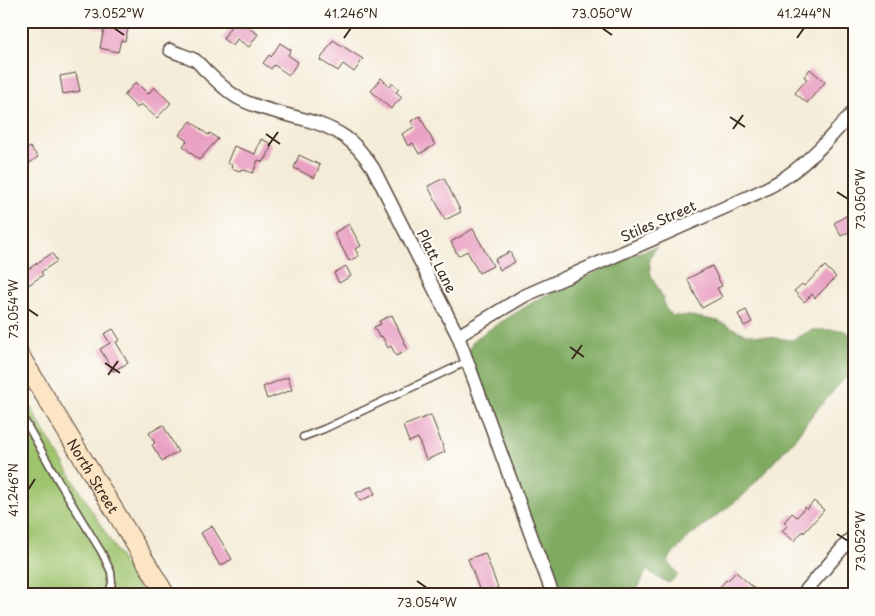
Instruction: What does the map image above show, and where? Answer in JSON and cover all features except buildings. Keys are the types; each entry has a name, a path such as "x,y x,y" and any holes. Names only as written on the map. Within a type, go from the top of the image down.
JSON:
{"main road":[{"name":"North Street","path":"21,357 166,595"}],"street":[{"name":"Platt Lane","path":"170,50 195,60 227,90 244,101 324,126 346,137 365,156 458,336 553,595"},
{"name":"Stiles Street","path":"458,336 524,296 735,204 786,177 821,148 854,110"},
{"path":"802,595 854,535"}],"lane":[{"path":"303,437 334,425 468,361"},
{"path":"21,414 112,572 109,595"}],"green space":[{"path":"656,247 649,260 651,275 663,298 665,308 673,316 691,316 718,321 745,334 792,340 812,330 842,330 854,336 854,376 844,379 813,414 793,441 744,495 691,535 667,560 678,575 669,583 647,570 638,588 631,595 560,595 469,360 470,348 474,340 540,298 640,252"},
{"path":"21,391 44,431 143,595 21,595"}]}
